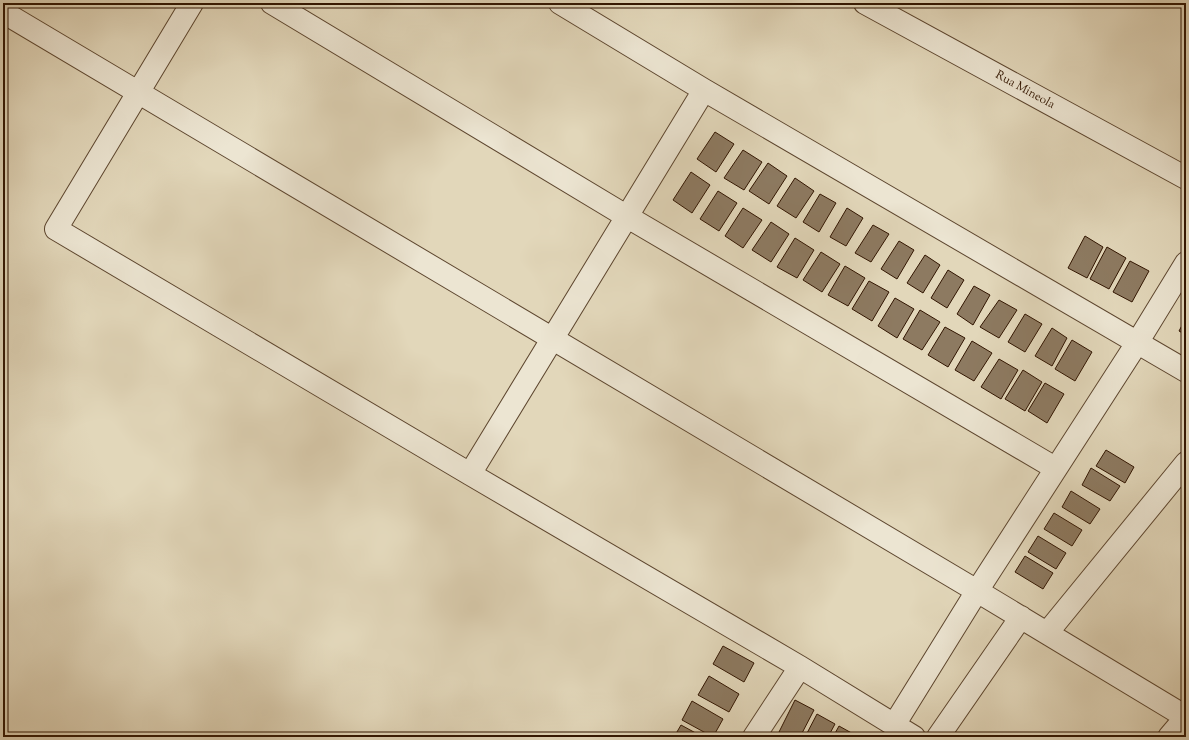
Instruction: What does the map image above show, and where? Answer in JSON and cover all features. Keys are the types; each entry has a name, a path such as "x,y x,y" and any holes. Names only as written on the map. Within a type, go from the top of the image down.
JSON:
{"street":[{"path":"192,3 56,229 800,667 914,737"},
{"path":"272,3 626,216 1055,468"},
{"path":"560,3 704,90 1186,372"},
{"name":"Rua Mineola","path":"865,3 1186,178"},
{"path":"3,12 1021,617 1186,717 1169,737"},
{"path":"470,474 704,90"},
{"path":"894,725 977,591 1137,343 1186,264"},
{"path":"1047,634 1186,463"},
{"path":"938,737 1021,617"},
{"path":"754,737 800,667"}],"building":[{"path":"715,132 734,144 716,172 697,159"},
{"path":"743,150 762,162 744,190 724,178"},
{"path":"768,163 787,176 769,204 749,191"},
{"path":"691,172 710,185 692,213 673,200"},
{"path":"795,178 814,191 796,218 777,206"},
{"path":"718,191 737,203 719,231 700,219"},
{"path":"820,194 836,203 819,232 803,222"},
{"path":"743,208 762,220 743,248 725,236"},
{"path":"847,208 863,218 846,246 830,237"},
{"path":"771,222 789,234 771,262 752,250"},
{"path":"873,225 889,234 871,262 855,253"},
{"path":"1085,236 1103,247 1087,278 1068,268"},
{"path":"795,238 814,250 797,278 777,267"},
{"path":"899,241 914,250 897,279 881,269"},
{"path":"1107,247 1126,258 1109,289 1090,279"},
{"path":"821,252 840,264 822,292 803,280"},
{"path":"925,255 940,265 923,293 907,283"},
{"path":"1130,261 1149,271 1132,302 1113,292"},
{"path":"845,266 865,278 848,306 828,295"},
{"path":"948,270 964,280 947,308 931,298"},
{"path":"869,281 889,292 872,321 852,309"},
{"path":"974,286 990,295 973,325 957,314"},
{"path":"895,298 914,309 897,338 878,326"},
{"path":"999,300 1017,310 999,338 980,327"},
{"path":"920,310 940,322 922,350 903,339"},
{"path":"1025,314 1042,324 1025,352 1008,342"},
{"path":"1186,318 1186,335 1179,331"},
{"path":"945,327 965,338 948,367 928,355"},
{"path":"1052,328 1067,338 1052,366 1035,356"},
{"path":"1072,340 1092,352 1075,381 1055,369"},
{"path":"972,341 992,353 974,381 955,370"},
{"path":"999,359 1018,370 1001,399 981,387"},
{"path":"1023,370 1042,382 1025,411 1005,399"},
{"path":"1045,383 1064,394 1047,423 1028,411"},
{"path":"1106,450 1134,467 1125,483 1096,466"},
{"path":"1091,468 1120,486 1110,501 1082,485"},
{"path":"1071,491 1100,509 1090,524 1062,507"},
{"path":"1054,513 1082,530 1072,546 1044,529"},
{"path":"1038,536 1066,553 1056,569 1028,552"},
{"path":"1025,556 1053,573 1043,589 1015,572"},
{"path":"723,646 754,663 744,682 713,664"},
{"path":"709,676 739,694 729,712 698,695"},
{"path":"795,700 814,710 800,737 788,737 779,732"},
{"path":"692,701 723,719 713,737 682,720"},
{"path":"817,714 835,724 828,737 805,737"},
{"path":"681,725 703,737 674,737"},
{"path":"839,726 857,736 857,737 833,737"}]}
